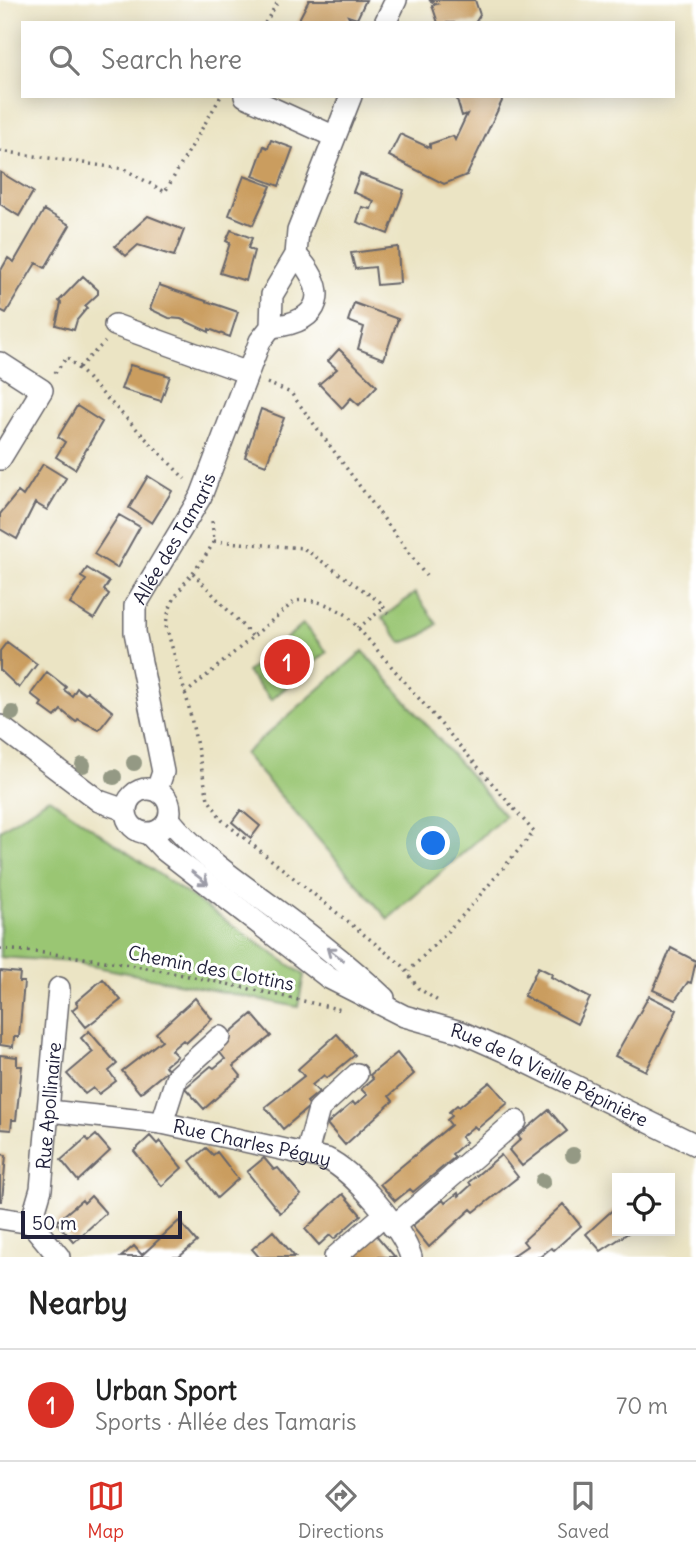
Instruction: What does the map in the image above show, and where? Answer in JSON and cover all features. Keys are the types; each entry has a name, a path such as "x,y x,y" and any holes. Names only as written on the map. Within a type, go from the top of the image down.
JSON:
{"street":[{"path":"387,21 396,0"},
{"path":"249,98 333,136"},
{"path":"296,255 316,279 319,292 316,302 299,321 271,327 272,295 296,255 298,231 350,98"},
{"path":"115,325 248,373"},
{"name":"Allée des Tamaris","path":"157,790 163,772 135,632 135,606 201,496 260,341 271,327"},
{"path":"0,363 42,390 0,459"},
{"name":"Rue de la Vieille Pépinière","path":"0,726 99,801 125,810 132,827 149,834 164,850 329,978 404,1016 461,1032 695,1142"},
{"path":"125,810 133,794 140,789 157,790"},
{"name":"Rue de la Vieille Pépinière","path":"157,790 169,802 169,819 201,853 345,962 404,1016"},
{"path":"149,834 165,827 169,819"},
{"name":"Rue Apollinaire","path":"31,1223 41,1189 59,988"},
{"path":"163,1123 177,1076 220,1037"},
{"path":"307,1153 319,1110 357,1074"},
{"name":"Rue Charles Péguy","path":"49,1111 163,1123 307,1153 344,1168 388,1221 411,1257"},
{"path":"335,1257 388,1221 516,1121"},
{"path":"0,1218 31,1223 59,1257"}],"path":[{"path":"266,21 279,0"},
{"path":"0,151 124,169 165,192 220,98"},
{"path":"79,367 103,345 115,325"},
{"path":"42,390 67,358 79,367 201,496"},
{"path":"248,373 291,393 426,576"},
{"path":"210,517 214,541 175,597 166,614 166,626 185,694 204,787 214,811 409,971 418,989 445,1006"},
{"path":"214,541 303,548 384,607 388,613"},
{"path":"193,573 253,637"},
{"path":"185,694 295,601 305,600 333,607 347,615 534,832 463,915 409,971"},
{"path":"358,628 384,607"},
{"name":"Chemin des Clottins","path":"0,948 60,953 248,988 354,1014"}],"green space":[{"path":"415,593 437,624 423,635 402,643 382,618"},
{"path":"303,624 327,652 271,700 247,672"},
{"path":"363,651 505,816 388,919 244,754"},
{"path":"49,798 304,975 298,1007 72,962 0,957 0,830"}],"building":[{"path":"309,0 366,0 357,19 348,16 350,20 347,21 298,21"},
{"path":"429,0 475,0 480,15 476,21 437,21 432,5 437,4"},
{"path":"457,98 501,98 467,175 444,184 389,156 400,134 430,148 430,144 453,136 455,140 467,114 462,116"},
{"path":"271,140 293,148 279,186 253,176 264,146 268,148"},
{"path":"0,172 33,192 19,216 0,204"},
{"path":"360,174 404,190 388,234 357,222 362,207 371,209 374,201 353,192"},
{"path":"244,176 271,186 253,225 229,215"},
{"path":"44,210 70,225 45,268 36,263 6,313 0,310 0,272 8,258 14,262"},
{"path":"148,216 184,230 174,256 138,245 126,256 115,246"},
{"path":"231,230 252,238 248,248 254,251 246,281 220,273 230,243 226,241"},
{"path":"398,247 400,283 377,285 375,267 355,269 351,253"},
{"path":"83,276 98,290 98,294 85,306 87,308 77,320 74,330 56,325 61,303 59,301"},
{"path":"159,285 238,312 230,337 209,329 209,332 181,319 169,318 150,309"},
{"path":"354,303 398,319 384,359 358,349 364,327 348,321"},
{"path":"339,349 377,386 359,405 351,398 342,408 319,384 337,369 328,361"},
{"path":"130,365 170,376 161,401 121,389"},
{"path":"77,406 102,422 75,469 56,457 65,442 58,437"},
{"path":"261,409 284,418 266,465 245,457"},
{"path":"43,464 66,478 47,510 35,503 17,539 0,529 0,514 18,492 23,496"},
{"path":"148,476 172,491 152,523 129,508"},
{"path":"119,515 140,527 117,568 94,554"},
{"path":"87,568 109,582 104,590 109,594 94,619 70,604 86,580 81,577"},
{"path":"7,642 37,664 19,688 0,670 0,651"},
{"path":"47,672 66,687 64,690 72,696 77,688 85,694 87,691 113,712 99,730 78,719 76,722 61,710 55,717 40,706 42,703 31,694"},
{"path":"241,810 260,826 251,838 232,822"},
{"path":"671,948 696,961 691,983 688,982 675,1000 653,990"},
{"path":"538,967 590,998 577,1024 524,996"},
{"path":"0,971 20,973 19,982 24,982 19,1037 14,1037 13,1047 0,1045"},
{"path":"103,979 121,1000 86,1027 72,1010 78,1005 76,1002"},
{"path":"649,996 677,1010 646,1071 615,1056"},
{"path":"195,998 212,1019 186,1043 183,1040 171,1050 177,1056 165,1066 168,1070 140,1093 122,1071 162,1040 156,1033"},
{"path":"252,1014 271,1036 233,1066 241,1076 204,1109 185,1088 211,1066 214,1068 225,1059 217,1049 226,1036"},
{"path":"89,1031 117,1064 109,1071 116,1081 99,1094 93,1088 85,1094 67,1074 93,1052 81,1038"},
{"path":"337,1034 355,1055 327,1078 324,1075 312,1085 319,1092 307,1102 310,1106 283,1129 265,1107 304,1076 298,1069"},
{"path":"397,1053 414,1074 389,1096 393,1101 345,1145 327,1124 353,1102 355,1105 367,1095 361,1089 373,1079 370,1075"},
{"path":"0,1055 17,1057 17,1066 22,1066 16,1120 12,1120 11,1130 0,1129"},
{"path":"490,1082 508,1103 477,1129 474,1126 461,1137 466,1142 452,1154 455,1157 413,1192 410,1189 395,1201 380,1184 451,1125 447,1120 452,1116 449,1112"},
{"path":"549,1110 567,1131 522,1166 509,1150 521,1139 518,1136"},
{"path":"96,1135 110,1151 78,1181 61,1160 86,1138 89,1141"},
{"path":"150,1136 157,1144 160,1141 182,1168 162,1186 134,1151"},
{"path":"206,1148 213,1155 217,1152 238,1179 217,1198 190,1161"},
{"path":"0,1154 6,1155 2,1201 0,1201"},
{"path":"501,1155 518,1177 474,1212 471,1209 429,1247 412,1226 443,1200 445,1203 458,1193 459,1196 471,1185 469,1182"},
{"path":"264,1158 274,1170 278,1168 301,1195 280,1213 247,1172"},
{"path":"343,1194 361,1215 334,1239 330,1235 319,1245 305,1229"},
{"path":"91,1196 106,1213 74,1242 56,1222 82,1200 84,1203"},
{"path":"563,1204 581,1226 554,1250 551,1248 540,1257 511,1257 527,1246 523,1241"},
{"path":"612,1211 612,1236 624,1236 601,1251 586,1234"},
{"path":"179,1221 197,1242 179,1257 121,1257 134,1246 142,1255"},
{"path":"273,1231 295,1257 259,1257 252,1249"},
{"path":"376,1235 395,1257 349,1257"}],"place":[{"name":"Urban Sport","path":"287,662"}]}
